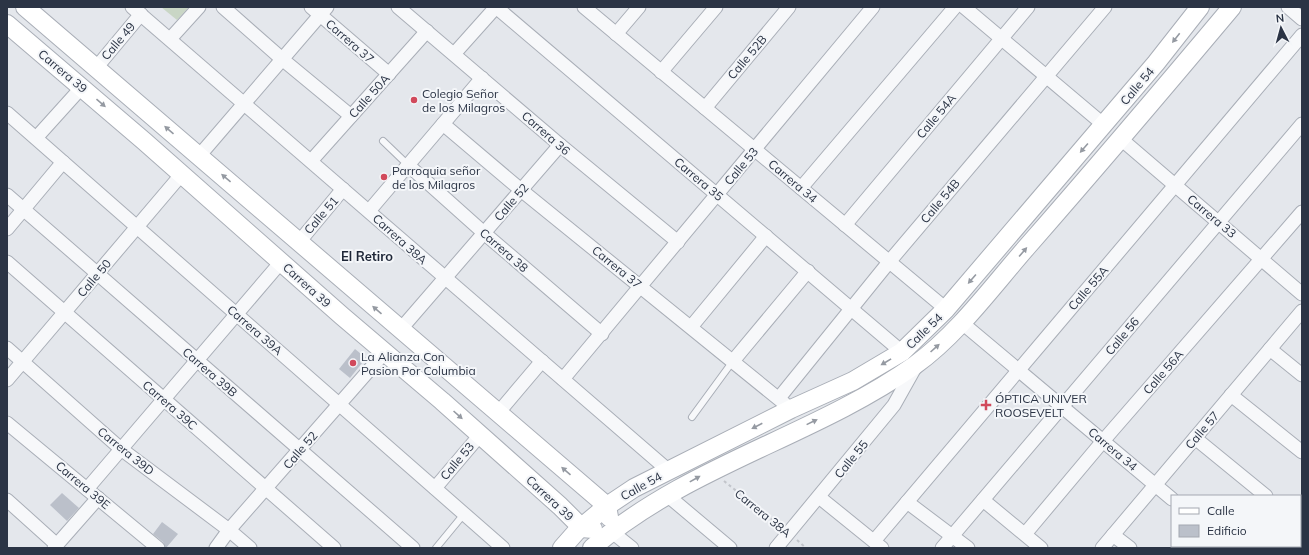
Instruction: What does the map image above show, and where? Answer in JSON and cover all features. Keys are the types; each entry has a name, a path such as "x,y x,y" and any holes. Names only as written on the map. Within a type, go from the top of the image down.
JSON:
{"main road":[{"name":"Carrera 39","path":"25,7 607,506"},
{"path":"41,7 58,21 70,45"},
{"name":"Calle 54","path":"563,546 607,506 634,488 669,471 785,404 853,381 902,352 946,309 1104,125 1200,7"},
{"name":"Calle 54","path":"592,548 638,512 667,494 711,470 858,399 890,382 917,364 950,335 1121,139 1232,7"},
{"name":"Carrera 39","path":"7,24 82,87 181,175 442,401 560,506 582,528 612,532"},
{"path":"229,215 242,218 249,212 251,204 247,196"},
{"path":"257,240 255,229 261,221 272,220 276,223"},
{"path":"407,371 416,374 426,370 430,362 428,353"},
{"path":"442,401 438,393 442,383 452,378 460,381"},
{"path":"586,488 600,495 615,496 634,488"},
{"path":"560,506 567,515 569,526 563,546"},
{"path":"607,506 612,532"}],"street":[{"path":"170,39 199,7"},
{"path":"223,7 282,59 352,116"},
{"name":"Carrera 36","path":"398,7 560,145 678,242"},
{"path":"454,54 496,7"},
{"name":"Carrera 35","path":"496,7 902,352"},
{"name":"Carrera 34","path":"584,7 946,309"},
{"path":"616,34 639,7"},
{"path":"662,72 716,7"},
{"name":"Calle 52B","path":"705,108 789,7"},
{"name":"Calle 53","path":"564,379 873,7"},
{"path":"801,188 955,7"},
{"path":"964,7 1000,39 1104,125"},
{"name":"Calle 54A","path":"845,224 1028,7"},
{"name":"Calle 54B","path":"785,404 851,308 1105,7"},
{"path":"1288,7 1302,19"},
{"path":"198,156 282,59 319,10"},
{"name":"Carrera 37","path":"319,10 389,74"},
{"name":"Carrera 38A","path":"136,11 669,471"},
{"name":"Calle 49","path":"96,68 136,11"},
{"name":"Calle 50A","path":"311,161 427,31"},
{"name":"Calle 55A","path":"878,545 907,502 1176,186 1302,34"},
{"path":"369,211 482,78"},
{"path":"36,138 82,87"},
{"name":"Carrera 39A","path":"7,113 503,548"},
{"name":"Carrera 37","path":"443,124 521,190 785,404"},
{"name":"Calle 56","path":"942,548 1302,124"},
{"name":"Carrera 33","path":"1121,139 1262,258 1302,294"},
{"name":"Calle 52","path":"400,330 560,145"},
{"path":"7,229 63,162"},
{"name":"Carrera 38","path":"408,164 484,233 602,334"},
{"name":"Calle 50","path":"7,380 181,175"},
{"name":"Calle 51","path":"298,242 343,189"},
{"name":"Carrera 39B","path":"7,196 413,548"},
{"name":"Calle 56A","path":"1025,534 1103,441 1302,212"},
{"path":"691,327 766,236"},
{"name":"Carrera 39C","path":"7,262 334,548"},
{"path":"87,489 281,262"},
{"path":"733,362 808,271"},
{"name":"Calle 57","path":"1102,548 1302,311"},
{"name":"Carrera 34","path":"961,322 1171,498"},
{"name":"Carrera 39D","path":"7,348 121,449 229,530 250,548"},
{"path":"1270,349 1302,375"},
{"name":"Calle 52","path":"216,548 229,530 385,352"},
{"path":"498,413 542,361"},
{"name":"Calle 55","path":"776,548 894,405 917,364"},
{"path":"1231,395 1302,452"},
{"name":"Carrera 39E","path":"7,422 98,498 149,545"},
{"name":"Calle 53","path":"434,488 480,435"},
{"path":"1195,438 1265,495"},
{"path":"667,494 730,548"},
{"path":"819,497 878,545"},
{"path":"7,500 56,546 98,498"},
{"path":"983,500 1041,548"},
{"path":"907,502 968,548"},
{"path":"612,532 632,548"},
{"path":"1113,535 1130,548"}],"lane":[{"path":"383,140 408,164"},
{"path":"692,417 733,362"},
{"path":"436,548 464,514"}],"path":[{"name":"Carrera 38A","path":"720,477 806,548"}],"green space":[{"path":"161,7 189,7 177,20"}],"building":[{"name":"La Alianza Con Pasion Por Columbia","path":"355,349 366,358 350,378 339,369"},
{"path":"62,493 79,508 67,521 50,505"},
{"path":"162,522 178,534 166,548 163,542 153,534"}],"place":[{"name":"Colegio Señor de los Milagros","path":"414,100"},
{"name":"Parroquia señor de los Milagros","path":"384,177"},
{"name":"La Alianza Con Pasion Por Columbia","path":"353,363"},
{"name":"ÓPTICA UNIVER ROOSEVELT","path":"986,405"}],"district":[{"name":"El Retiro","path":"367,256"}]}
